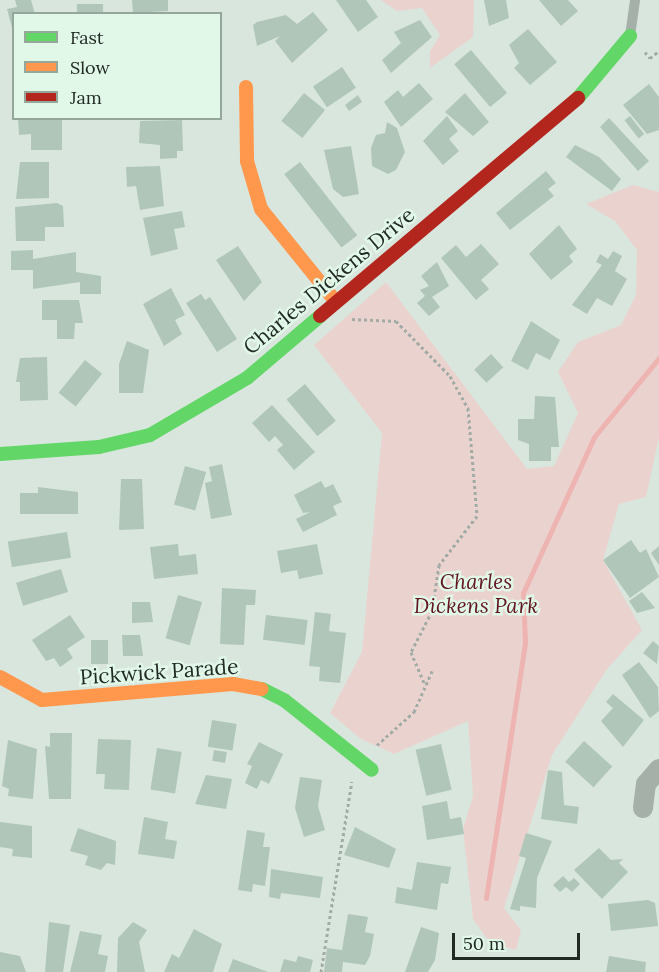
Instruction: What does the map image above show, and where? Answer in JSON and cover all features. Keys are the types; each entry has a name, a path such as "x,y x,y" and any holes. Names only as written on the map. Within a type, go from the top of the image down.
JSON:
{"street":[{"name":"Charles Dickens Drive","path":"0,454 99,447 150,435 247,378 594,84 630,36"},
{"path":"246,87 247,161 261,209 336,302"},
{"name":"Pickwick Parade","path":"0,677 42,700 233,684 259,688 284,700 372,770"},
{"path":"643,808 646,784 659,769"}],"lane":[{"path":"630,36 635,0"}],"path":[{"path":"336,302 352,319 396,321 450,376 468,408 477,516 439,565 432,611 411,652 425,685"},
{"path":"321,972 350,789 360,761 414,712 432,671"}],"green space":[{"path":"381,0 474,0 473,37 430,68 430,51 440,35 422,8 397,11"},
{"name":"Charles Dickens Park","path":"633,185 659,192 659,437 646,497 619,504 603,560 642,630 607,669 552,755 504,908 521,930 516,950 490,943 473,919 463,829 473,796 468,721 394,754 361,739 330,713 362,652 382,433 314,345 386,282 527,469 554,466 578,413 558,372 578,342 621,325 636,295 637,250 615,221 586,204"}],"building":[{"path":"15,0 31,0 34,12 12,12 12,27 7,9 17,7"},
{"path":"132,0 168,0 168,11 133,12"},
{"path":"336,0 366,0 378,17 358,32"},
{"path":"484,0 506,0 509,18 489,26"},
{"path":"539,0 568,0 578,11 561,26"},
{"path":"77,4 103,4 103,12 77,12"},
{"path":"313,12 328,30 292,63 275,41 280,36 257,46 253,25 257,22 286,15 297,24"},
{"path":"420,20 432,37 391,73 382,60 401,43 394,32"},
{"path":"528,29 557,62 530,85 514,68 519,63 509,45"},
{"path":"471,50 507,93 490,107 454,64"},
{"path":"342,67 356,88 327,107 313,87"},
{"path":"419,83 433,99 401,127 384,102 398,90 403,97"},
{"path":"649,84 659,97 659,130 647,134 623,105"},
{"path":"304,93 325,110 302,138 281,121"},
{"path":"465,93 489,122 473,136 445,112"},
{"path":"358,95 362,102 349,111 345,105"},
{"path":"447,116 458,131 449,139 459,151 443,165 423,141"},
{"path":"630,116 644,134 639,138 624,120"},
{"path":"609,118 649,161 638,171 600,127"},
{"path":"18,120 62,120 62,150 31,150 31,134 19,135"},
{"path":"182,120 183,151 177,151 177,158 160,159 160,145 139,143 140,121"},
{"path":"387,122 397,128 405,152 396,170 388,174 372,166 371,148 376,135 385,133"},
{"path":"575,145 599,157 621,179 612,191 566,157"},
{"path":"351,146 359,194 343,197 333,189 324,150"},
{"path":"20,162 49,162 49,198 16,199"},
{"path":"300,162 357,235 341,248 284,174"},
{"path":"160,166 164,206 140,210 136,186 127,187 126,167"},
{"path":"546,171 556,183 548,189 554,196 510,230 496,213"},
{"path":"57,203 63,206 64,227 45,227 45,241 16,241 15,207"},
{"path":"182,211 185,227 174,229 178,249 151,256 143,218"},
{"path":"559,225 577,249 569,256 573,262 551,280 529,254"},
{"path":"481,244 499,264 481,280 489,289 476,300 441,258 456,245 466,257"},
{"path":"238,246 262,282 244,301 216,260"},
{"path":"33,250 33,259 76,252 76,272 101,276 101,294 80,294 80,282 33,289 33,270 11,270 11,251"},
{"path":"613,251 622,256 615,271 627,279 612,306 597,298 587,314 572,305 602,265 596,262 600,254 608,259"},
{"path":"437,262 449,286 432,297 440,307 429,316 417,303 425,296 420,290 429,286 421,276"},
{"path":"171,288 185,315 175,320 182,334 164,346 143,304"},
{"path":"201,294 205,300 210,297 237,339 217,352 186,303"},
{"path":"42,300 79,300 83,323 75,323 74,339 57,339 57,320 42,320"},
{"path":"531,321 560,340 550,360 536,353 528,370 511,361"},
{"path":"127,341 149,350 143,393 119,393 119,364"},
{"path":"491,354 503,367 486,383 474,370"},
{"path":"47,357 48,400 20,401 20,382 16,382 20,358"},
{"path":"85,360 102,374 76,406 59,393"},
{"path":"305,384 336,421 317,436 287,399"},
{"path":"535,396 555,397 559,447 551,447 551,461 529,461 529,444 518,440 518,419 534,419"},
{"path":"272,405 315,452 294,470 277,450 283,445 275,436 269,442 252,423"},
{"path":"222,464 232,515 211,519 205,483 212,481 209,467"},
{"path":"185,466 206,472 195,511 174,504"},
{"path":"121,479 142,479 144,529 119,530"},
{"path":"321,481 325,488 333,484 342,502 333,506 337,515 303,532 296,519 310,512 303,513 294,495"},
{"path":"38,487 78,492 78,514 20,514 20,493 38,493"},
{"path":"67,532 71,558 12,567 8,541"},
{"path":"631,540 640,553 646,549 659,577 630,598 603,560"},
{"path":"178,544 179,556 196,554 198,574 154,579 150,547"},
{"path":"317,544 323,574 299,579 297,570 281,573 277,551"},
{"path":"659,546 659,565 651,553"},
{"path":"61,569 68,592 23,606 16,583"},
{"path":"222,588 256,590 255,605 246,605 244,645 220,644"},
{"path":"642,592 655,608 637,613 629,601"},
{"path":"178,595 202,602 190,645 166,638"},
{"path":"132,602 150,602 153,622 132,623"},
{"path":"315,612 331,614 329,631 346,633 340,683 319,681 320,667 309,666"},
{"path":"70,615 85,637 67,649 73,658 60,667 54,658 46,661 32,640"},
{"path":"266,615 308,620 305,645 263,640"},
{"path":"122,635 140,635 143,656 123,656"},
{"path":"91,640 108,640 108,664 91,664"},
{"path":"653,641 659,646 657,664 643,653"},
{"path":"639,662 658,687 659,711 650,718 622,675"},
{"path":"613,694 644,720 623,747 601,721 613,708 606,702"},
{"path":"212,720 237,724 232,751 208,747"},
{"path":"50,733 72,733 71,799 49,799 45,746 50,747"},
{"path":"98,739 131,740 129,790 104,789 105,774 96,774"},
{"path":"8,740 37,749 33,799 8,796 9,789 2,786"},
{"path":"584,741 612,766 594,787 565,762"},
{"path":"259,742 283,754 269,784 261,780 257,789 245,783 252,766 247,764"},
{"path":"441,744 452,790 426,796 416,750"},
{"path":"157,748 182,752 175,793 150,789"},
{"path":"214,750 227,752 225,763 212,761"},
{"path":"548,770 562,772 564,805 579,807 577,824 541,819"},
{"path":"206,775 232,779 226,809 195,804"},
{"path":"300,777 322,780 318,806 325,830 304,837 295,808"},
{"path":"447,801 450,819 461,817 464,834 427,840 422,806"},
{"path":"144,817 168,822 165,839 177,841 174,859 138,854"},
{"path":"0,822 32,826 32,858 12,856 13,849 0,847"},
{"path":"355,827 396,849 389,868 344,855"},
{"path":"78,828 116,841 115,865 107,863 101,870 85,865 88,856 70,851"},
{"path":"247,830 265,833 263,847 270,847 265,886 253,884 252,892 238,890"},
{"path":"526,833 552,841 537,878 536,908 520,906 520,911 510,909 526,858 519,856"},
{"path":"599,848 611,860 623,859 619,863 628,872 602,899 574,870"},
{"path":"417,862 451,867 448,884 441,883 437,910 395,903 397,887 412,890"},
{"path":"271,869 323,877 320,898 281,893 280,899 269,897"},
{"path":"563,876 569,882 574,878 580,884 572,892 566,887 560,892 553,885"},
{"path":"648,900 655,903 658,926 611,931 608,904"},
{"path":"348,914 368,917 365,932 374,934 370,956 365,965 343,962 342,972 324,972 327,948 342,950"},
{"path":"49,922 70,925 63,972 45,972"},
{"path":"133,922 147,930 139,942 145,972 117,972 118,938"},
{"path":"421,927 439,933 435,960 428,972 405,972"},
{"path":"194,929 222,944 213,972 164,972 172,954 179,958"},
{"path":"80,931 102,935 98,954 108,956 105,972 70,972"},
{"path":"0,952 20,956 26,972 0,972"},
{"path":"298,956 313,960 310,972 280,972 284,959 296,962"},
{"path":"609,956 646,962 645,972 606,972"},
{"path":"233,959 268,972 228,972"}],"waterway":[{"path":"486,898 525,642 523,593 594,437 659,358"}],"traffic: fast":[{"path":"578,98 630,36"},
{"path":"0,454 99,447 150,435 247,378 320,316"},
{"path":"262,689 284,700 372,770"}],"traffic: slow":[{"path":"246,87 247,161 261,209 336,302"},
{"path":"0,677 42,700 233,684 262,689"}],"traffic: jam":[{"path":"320,316 578,98"}]}
